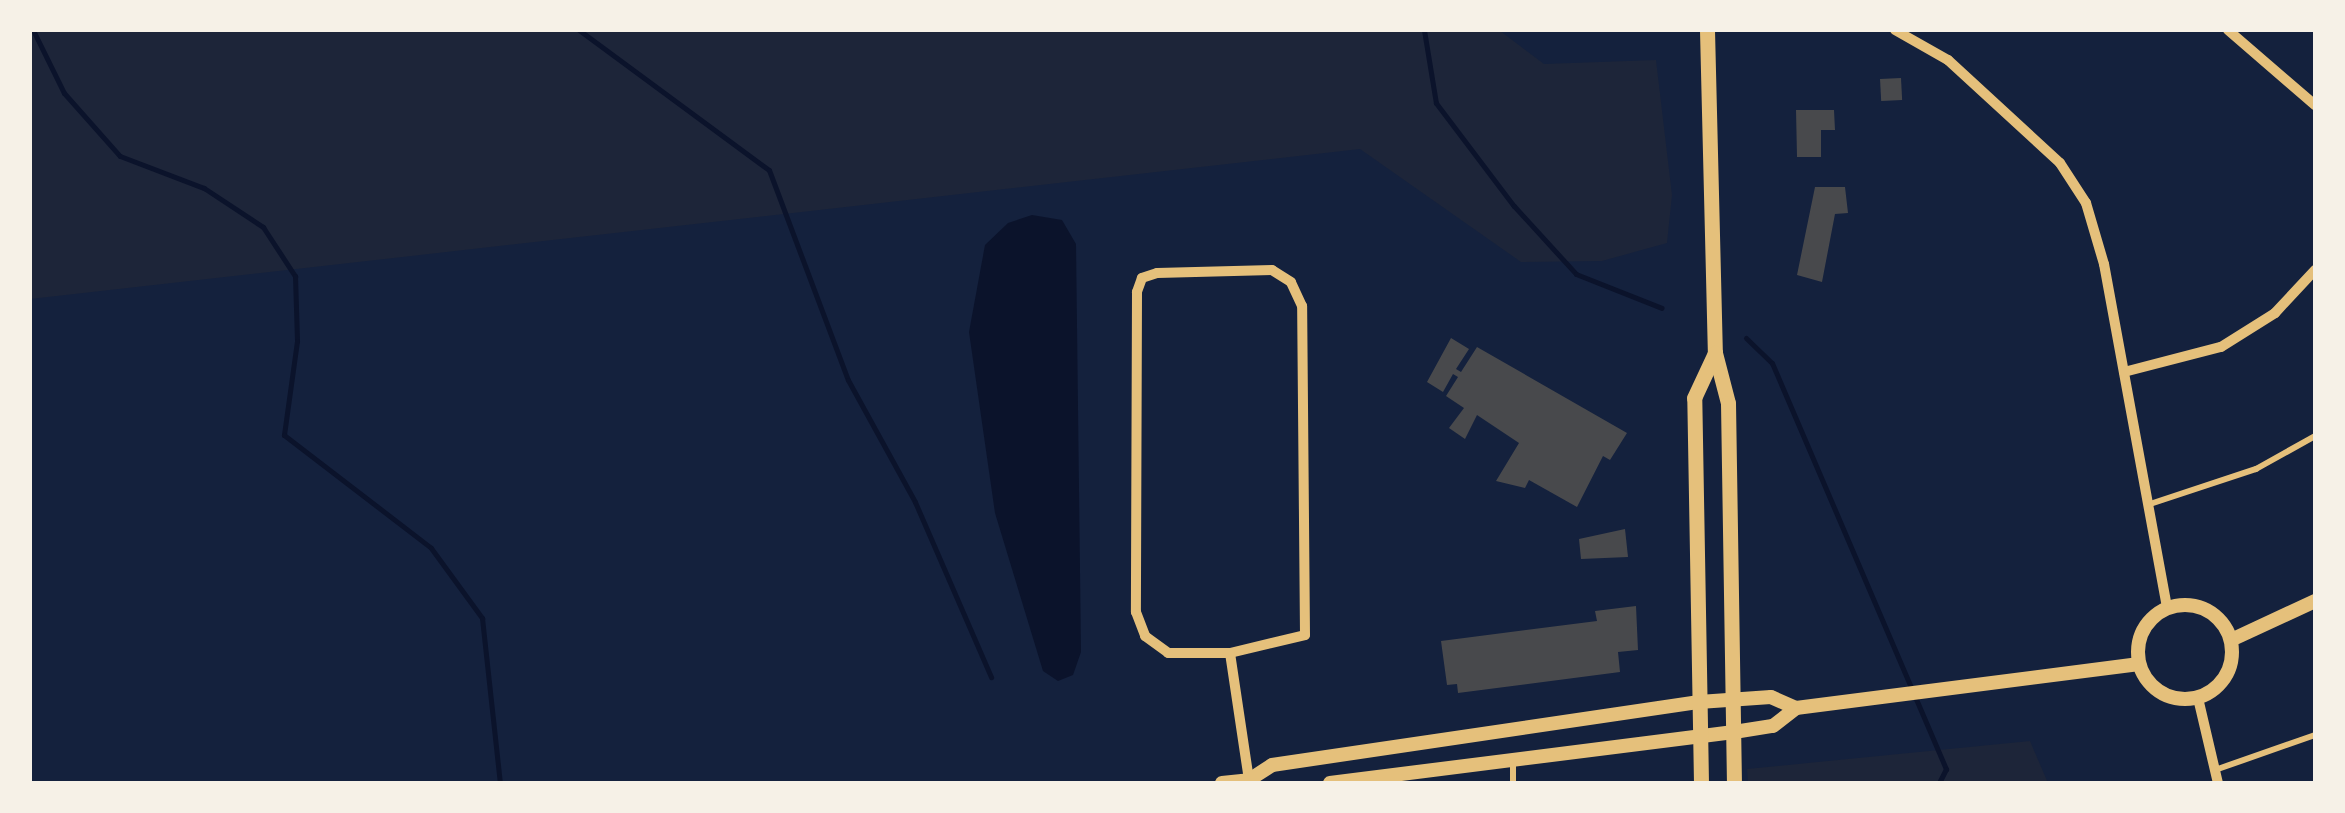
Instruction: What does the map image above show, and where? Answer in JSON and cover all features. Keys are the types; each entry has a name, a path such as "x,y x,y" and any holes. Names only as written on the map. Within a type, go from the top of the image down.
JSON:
{"main road":[{"path":"1708,30 1715,353 1728,404 1734,783"},
{"path":"1701,783 1694,398 1715,353"}],"street":[{"path":"1895,30 1948,60 2060,163 2094,226 2167,608"},
{"path":"2228,30 2315,105"},
{"path":"1272,270 1291,282 1302,306 1305,635 1230,653 1168,652 1145,636 1136,612 1136,292 1142,278 1157,272 1272,270"},
{"path":"2124,372 2221,347 2275,313 2315,270"},
{"path":"2231,640 2315,600"},
{"path":"2167,608 2206,610 2231,640 2227,675 2198,698 2157,690 2139,664 2140,637 2167,608"},
{"path":"1230,653 1252,782"},
{"path":"1222,783 1252,782 1272,765 1699,702 1771,698 1796,708 2139,664"},
{"path":"2198,698 2218,783"},
{"path":"1330,783 1773,726 1796,708"}],"lane":[{"path":"2147,505 2256,469 2315,436"},
{"path":"2215,770 2315,735"},
{"path":"1512,783 1513,760"}],"shaded area":[{"path":"30,30 1499,30 1544,64 1656,60 1672,195 1667,243 1602,261 1521,262 1360,149 30,299"},
{"path":"1032,215 1062,220 1076,244 1081,652 1073,675 1058,681 1043,671 995,513 969,332 985,245 1008,223"},
{"path":"2030,741 2048,783 1748,783 1747,769"}],"building":[{"path":"1901,78 1902,100 1881,101 1880,79"},
{"path":"1796,110 1834,110 1835,130 1821,130 1821,157 1797,157"},
{"path":"1815,187 1845,187 1848,213 1835,214 1822,282 1797,275"},
{"path":"1451,338 1469,349 1456,369 1461,372 1477,347 1627,433 1610,460 1603,456 1577,507 1529,480 1525,488 1496,481 1519,443 1477,415 1465,439 1449,428 1464,408 1446,396 1458,377 1453,374 1443,392 1427,382"},
{"path":"1625,529 1628,557 1581,559 1579,539"},
{"path":"1636,606 1638,650 1618,652 1620,672 1458,693 1457,684 1447,685 1441,641 1597,621 1595,611"}],"waterway":[{"path":"33,30 64,93 120,156 204,188 263,227 295,276 297,341 284,435 431,548 482,618 500,783"},
{"path":"579,30 769,170 848,380 915,502 991,677"},
{"path":"1424,30 1436,103 1514,206 1576,274 1662,308"},
{"path":"1746,338 1772,363 1946,769 1939,783"}]}
